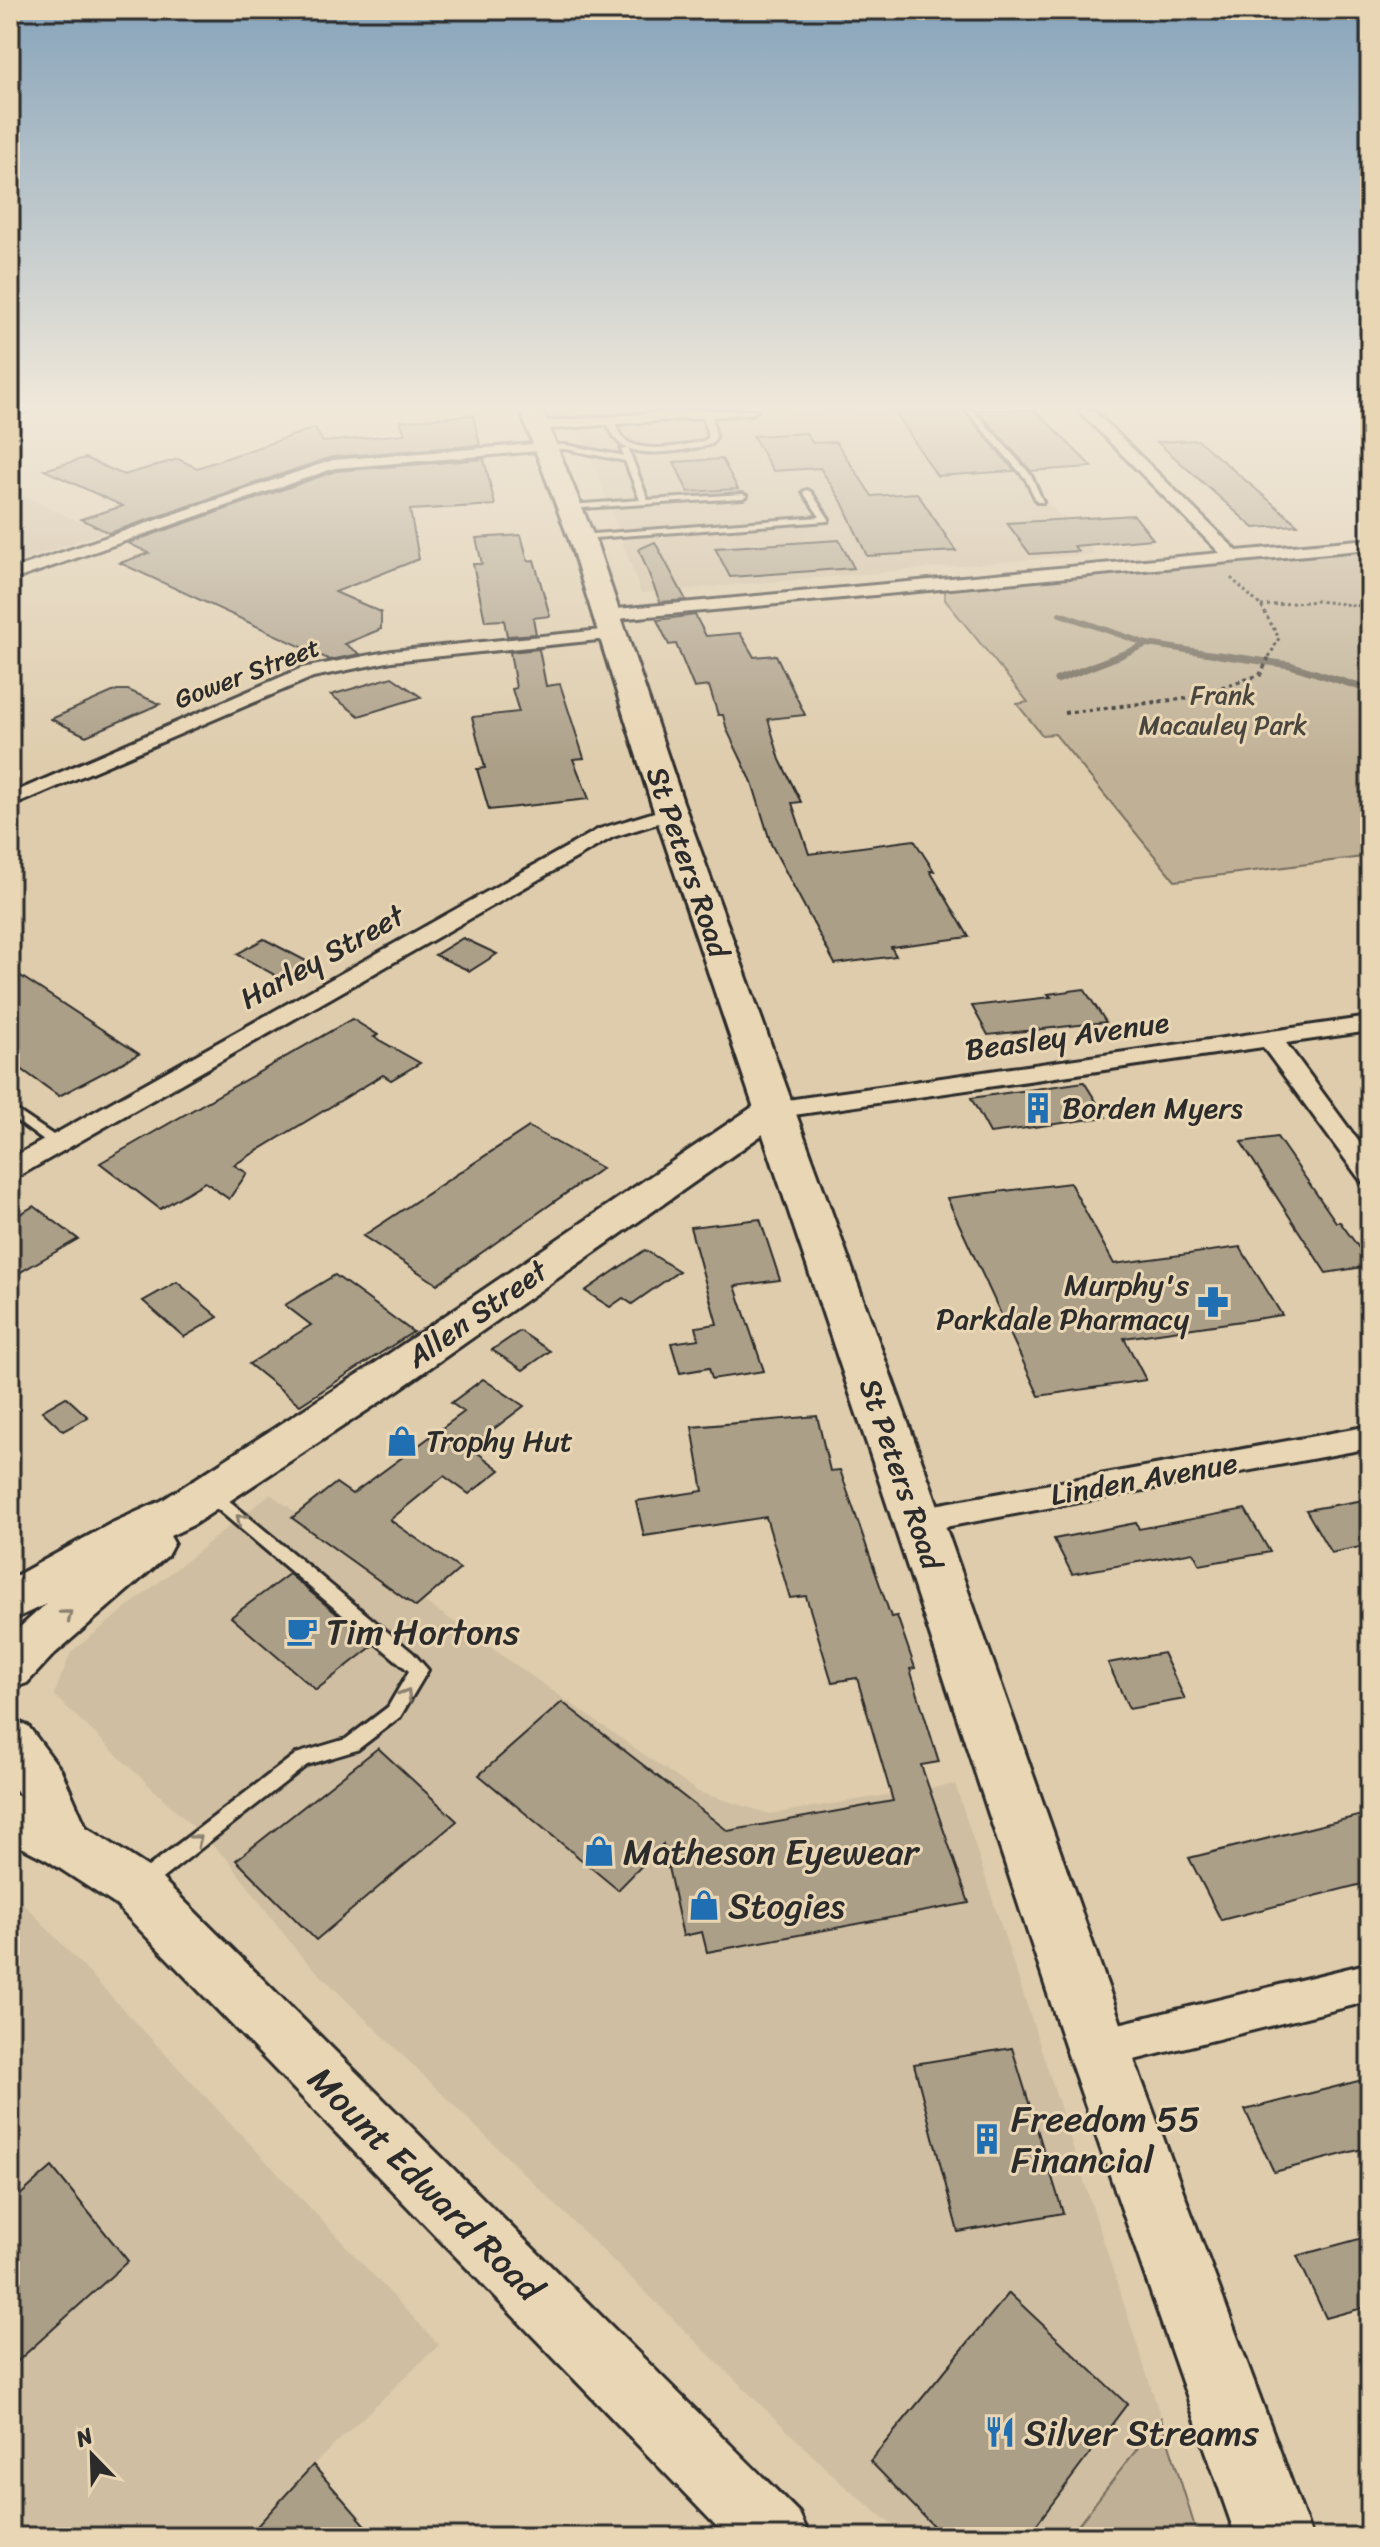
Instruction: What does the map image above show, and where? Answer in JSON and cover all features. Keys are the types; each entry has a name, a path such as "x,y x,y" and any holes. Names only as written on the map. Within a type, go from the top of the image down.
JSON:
{"main road":[{"name":"St Peters Road","path":"577,529 671,813 918,1520 1098,2049 1274,2537"}],"street":[{"path":"10,576 146,529"},
{"path":"1205,529 1233,557"},
{"name":"Gower Street","path":"10,801 308,672 392,656 609,625 1370,544"},
{"name":"Harley Street","path":"10,1170 606,833 671,813"},
{"name":"Beasley Avenue","path":"773,1110 1370,1024"},
{"path":"1270,1039 1370,1175"},
{"name":"Allen Street","path":"10,1602 193,1502 394,1371 773,1110"},
{"name":"Linden Avenue","path":"918,1520 1370,1437"},
{"name":"Allen Street","path":"10,1669 36,1641 136,1558 193,1502"},
{"path":"10,1741 43,1786 66,1843"},
{"name":"Mount Edward Road","path":"10,1816 66,1843 135,1888 775,2537"},
{"path":"1098,2049 1370,1982"}],"lane":[{"path":"10,1110 57,1144"},
{"path":"135,1888 302,1759 351,1745 394,1712 419,1670 407,1658 193,1502"}],"path":[{"path":"1064,713 1189,698 1260,675 1279,638 1261,606 1209,559"},
{"path":"1261,606 1317,601 1370,607"}],"shaded area":[{"path":"10,529 97,529 104,532 10,565"},
{"path":"618,529 1072,529 1095,554 641,593"},
{"path":"270,1494 698,1792 770,1814 955,1784 1161,2418 1069,2537 907,2537 843,2485 300,1955 228,1860 54,1695 71,1652"},
{"path":"10,1889 439,2345 313,2465 247,2537 10,2537"}],"green space":[{"name":"Frank Macauley Park","path":"1360,550 1370,558 1370,856 1175,881 1055,734 1042,735 1017,704 1028,702 945,600 945,590"},
{"path":"1161,2418 1198,2537 1069,2537"}],"building":[{"path":"101,529 121,529 109,533"},
{"path":"169,529 413,529 419,559 335,592 381,612 381,629 345,644 360,654 330,660 120,563 149,553 128,543"},
{"path":"854,529 941,529 956,551 867,556"},
{"path":"1011,529 1145,529 1153,539 1074,546 1078,551 1030,554"},
{"path":"521,535 528,561 534,560 550,616 533,618 536,634 507,636 504,620 485,621 473,564 482,564 476,538"},
{"path":"839,540 854,568 730,577 715,548"},
{"path":"655,542 686,600 660,602 639,549"},
{"path":"695,615 706,636 740,633 754,657 776,655 805,715 768,719 780,760 801,802 792,803 809,854 914,840 969,937 891,947 896,956 835,964 771,844 752,782 723,715 718,715 709,686 694,688 676,644 669,645 657,620"},
{"path":"539,649 546,686 560,684 584,758 573,759 589,799 489,810 477,769 485,768 472,717 519,712 512,689 516,688 510,652"},
{"path":"392,677 421,697 359,716 331,695"},
{"path":"117,690 128,690 160,704 86,736 51,719"},
{"path":"463,938 497,954 470,971 435,955"},
{"path":"264,939 310,963 282,979 237,954"},
{"path":"10,969 139,1054 59,1096 10,1061"},
{"path":"1084,989 1106,1022 988,1035 972,1006 1051,997 1048,994"},
{"path":"352,1019 378,1035 374,1037 420,1063 391,1080 383,1075 234,1165 247,1173 229,1199 205,1182 160,1209 100,1163"},
{"name":"Borden Myers","path":"1084,1082 1106,1117 990,1133 971,1098"},
{"path":"529,1127 602,1168 437,1284 363,1236"},
{"path":"1277,1137 1370,1266 1326,1273 1241,1142"},
{"name":"Murphy's Parkdale Pharmacy","path":"1070,1183 1114,1264 1240,1247 1282,1315 1124,1338 1146,1380 1039,1396 947,1198"},
{"path":"34,1206 78,1239 10,1278 10,1220"},
{"path":"760,1219 780,1280 735,1286 764,1371 712,1379 709,1368 680,1373 671,1343 699,1339 696,1327 717,1324 690,1227"},
{"path":"645,1250 679,1271 632,1304 623,1298 610,1307 585,1291"},
{"path":"335,1275 413,1332 300,1405 249,1364 311,1325 285,1305"},
{"path":"177,1282 218,1317 184,1337 143,1301"},
{"path":"520,1331 550,1351 523,1370 492,1350"},
{"path":"483,1379 524,1406 470,1447 500,1470 469,1494 444,1476 390,1520 460,1569 416,1607 292,1518 336,1483 352,1494 464,1412 451,1403"},
{"path":"66,1397 88,1417 63,1431 42,1411"},
{"path":"817,1416 830,1471 840,1470 891,1617 897,1616 915,1668 910,1669 939,1762 921,1765 969,1903 707,1952 702,1932 683,1936 663,1844 618,1890 479,1775 562,1702 728,1831 893,1801 857,1678 832,1682 806,1596 790,1598 766,1517 644,1536 636,1501 703,1491 692,1427"},
{"path":"1370,1499 1370,1545 1331,1553 1306,1510"},
{"path":"1245,1509 1270,1552 1200,1565 1193,1552 1072,1574 1054,1539 1136,1523 1139,1529"},
{"name":"Tim Hortons","path":"289,1574 374,1645 316,1690 231,1617"},
{"path":"1163,1653 1185,1699 1129,1709 1108,1663"},
{"path":"378,1748 457,1821 316,1940 236,1860"},
{"path":"1370,1813 1370,1882 1221,1920 1189,1858"},
{"name":"Freedom 55 Financial","path":"1012,2048 1063,2213 958,2232 914,2064"},
{"path":"1370,2078 1370,2147 1274,2172 1245,2110"},
{"path":"52,2167 128,2261 10,2368 10,2204"},
{"path":"1370,2236 1370,2306 1326,2318 1297,2256"},
{"name":"Silver Streams","path":"1009,2293 1127,2404 1027,2537 944,2537 870,2461"},
{"path":"313,2465 376,2537 247,2537"}],"waterway":[{"path":"1060,614 1147,644"},
{"path":"1118,656 1147,644"},
{"path":"1147,644 1230,657"},
{"path":"1219,655 1230,657"},
{"path":"1057,680 1118,656"},
{"path":"1230,657 1290,665 1370,690"}],"place":[{"name":"Borden Myers","path":"1038,1108"},
{"name":"Murphy's Parkdale Pharmacy","path":"1213,1302"},
{"name":"Trophy Hut","path":"402,1441"},
{"name":"Tim Hortons","path":"302,1631"},
{"name":"Matheson Eyewear","path":"599,1851"},
{"name":"Stogies","path":"704,1905"},
{"name":"Freedom 55 Financial","path":"987,2139"},
{"name":"Silver Streams","path":"1000,2432"}]}
